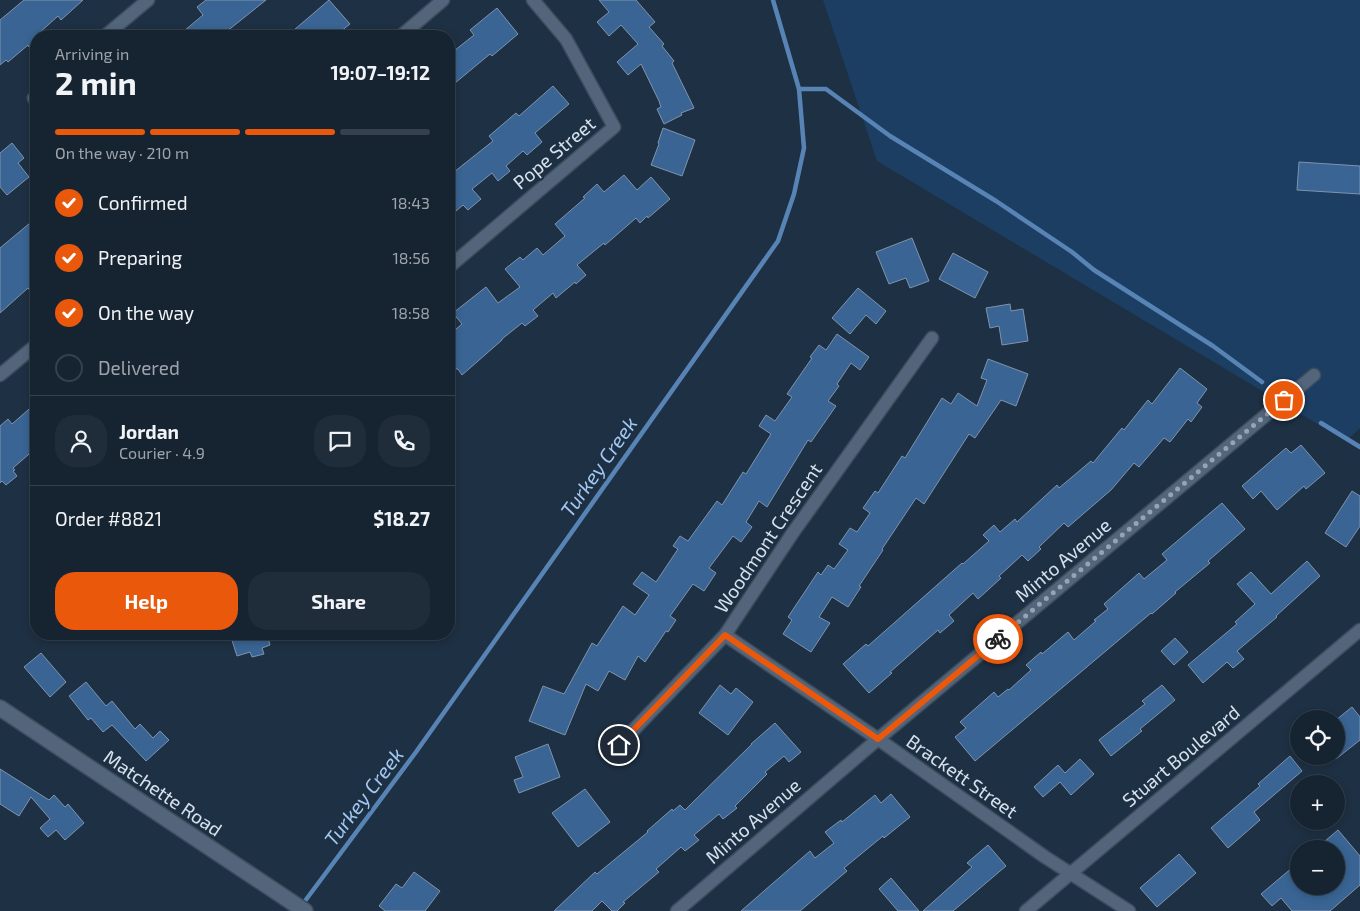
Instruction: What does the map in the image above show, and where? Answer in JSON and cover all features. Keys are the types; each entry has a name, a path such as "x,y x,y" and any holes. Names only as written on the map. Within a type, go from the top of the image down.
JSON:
{"street":[{"path":"112,30 148,0"},
{"path":"408,30 443,0"},
{"name":"Pope Street","path":"455,262 614,127 566,39 533,0"},
{"name":"Woodmont Crescent","path":"619,745 725,635 792,534 932,338"},
{"path":"0,375 30,350"},
{"name":"Minto Avenue","path":"677,911 878,739 1314,374"},
{"name":"Stuart Boulevard","path":"1026,911 1360,630"},
{"name":"Brackett Street","path":"725,635 878,739 1044,857 1129,911"},
{"name":"Matchette Road","path":"0,708 305,911"}],"shaded area":[{"path":"823,0 1360,0 1360,428 1346,441 877,161"}],"building":[{"path":"24,0 83,0 61,20 58,16 42,30 30,30 30,46 28,45 8,62 6,60 0,65 0,20"},
{"path":"206,0 266,0 228,30 185,30 203,15 197,7"},
{"path":"329,0 350,24 342,30 294,30"},
{"path":"599,0 636,0 655,22 649,27 664,44 662,46 674,61 672,63 694,108 681,113 682,115 664,124 657,109 661,107 659,101 641,64 628,75 617,62 638,44 621,25 609,36 597,22 609,12"},
{"path":"497,8 518,34 455,83 455,50 474,35 470,30"},
{"path":"553,86 569,104 535,133 542,142 527,155 523,151 506,166 510,171 498,181 492,173 472,189 481,199 468,210 463,205 455,212 455,171 493,141 489,136 516,113 519,116"},
{"path":"663,128 695,140 682,176 651,165"},
{"path":"12,143 24,158 18,163 29,177 7,195 0,187 0,153"},
{"path":"1299,162 1360,166 1360,194 1297,190"},
{"path":"624,175 637,190 651,177 670,199 640,223 636,218 605,245 604,243 577,265 586,275 556,298 553,293 533,310 538,316 525,326 522,323 462,375 458,369 455,369 455,330 462,324 455,315 455,311 486,287 498,303 520,287 505,269 520,257 523,260 537,248 543,255 565,236 555,224 585,198 583,197 597,184 604,192"},
{"path":"30,223 30,290 28,288 0,313 0,248"},
{"path":"912,238 929,281 910,288 906,278 889,284 876,252"},
{"path":"953,253 988,272 975,298 939,279"},
{"path":"858,288 886,311 876,324 866,315 850,334 832,318"},
{"path":"1010,304 1011,311 1023,309 1028,341 1002,345 999,326 990,328 986,308"},
{"path":"837,334 869,357 860,370 851,363 837,384 839,386 828,401 836,406 811,442 808,440 767,507 759,501 746,522 752,527 741,542 733,536 709,568 716,573 704,591 693,584 670,616 676,620 668,632 666,631 645,662 638,656 625,680 609,671 598,691 586,684 565,735 529,721 543,686 564,694 592,643 597,646 623,606 635,615 649,595 633,584 642,572 656,582 678,549 673,546 680,536 688,541 717,501 722,505 743,472 746,474 771,434 759,426 766,415 775,421 792,397 787,394 812,358 810,357 819,345 826,350"},
{"path":"988,359 1028,374 1016,406 1001,400 975,438 969,434 924,504 916,498 882,549 848,607 832,597 819,617 830,623 811,652 783,634 792,620 788,617 818,572 821,575 828,565 834,569 848,550 839,544 850,528 857,532 870,513 863,508 875,491 878,493 902,456 905,458 942,398 951,404 958,393 977,406 987,380 981,378"},
{"path":"1180,368 1207,389 1197,403 1202,407 1191,422 1188,419 1170,442 1164,438 1139,467 1134,463 1111,490 1068,527 1064,523 1039,547 1041,549 1028,561 1022,555 978,599 973,593 949,615 954,621 940,633 938,630 869,693 843,664 866,644 868,646 989,541 983,535 994,525 1000,532 1015,519 1017,522 1057,485 1059,488 1091,461 1093,463 1122,428 1124,430 1148,400 1152,404"},
{"path":"30,408 30,453 13,468 17,476 6,485 2,481 0,483 0,426 8,419 12,424"},
{"path":"1301,445 1325,473 1306,489 1304,486 1277,510 1261,491 1253,499 1242,486 1286,448 1291,453"},
{"path":"1352,491 1360,496 1360,526 1346,547 1325,533"},
{"path":"1222,503 1245,529 1152,614 975,761 955,737 966,728 960,722 994,692 998,697 1009,690 1031,670 1026,665 1068,632 1074,640 1108,609 1104,604 1139,573 1144,579 1167,560 1162,554"},
{"path":"1307,561 1320,576 1277,617 1237,651 1244,659 1233,668 1227,662 1203,683 1188,665 1237,624 1235,622 1255,604 1237,584 1251,572 1271,594"},
{"path":"1175,638 1188,652 1174,665 1161,651"},
{"path":"232,640 269,640 270,645 262,648 264,654 252,657 250,652 237,656"},
{"path":"41,653 66,682 50,697 24,667"},
{"path":"86,682 106,706 112,701 135,729 140,724 153,738 160,731 169,740 146,761 112,725 103,732 91,718 88,720 69,696"},
{"path":"720,685 731,694 736,688 753,702 728,735 699,713"},
{"path":"1162,685 1175,700 1140,729 1142,731 1111,756 1099,740 1145,704 1142,701"},
{"path":"1352,707 1360,717 1360,740 1345,752 1345,713"},
{"path":"775,723 801,752 789,762 784,756 765,772 767,774 735,806 737,808 723,819 719,814 694,835 699,840 685,851 681,847 656,869 659,872 623,902 625,903 617,911 612,911 602,901 592,911 554,911 595,872 597,874 648,832 672,809 673,811 680,805 685,810 751,744"},
{"path":"548,744 560,777 519,793 514,780 523,777 515,757"},
{"path":"1290,756 1290,765 1297,765 1302,771 1297,775 1290,775 1290,781 1254,812 1260,820 1228,848 1211,828 1260,786 1258,784"},
{"path":"1080,759 1094,774 1071,795 1060,782 1043,797 1034,787 1058,765 1065,773"},
{"path":"0,769 49,800 54,795 65,807 68,804 84,823 65,840 56,830 48,837 40,828 50,819 31,797 19,816 0,804"},
{"path":"585,789 610,822 578,847 552,813"},
{"path":"891,794 910,817 844,868 847,871 800,911 741,911 810,851 815,858 834,843 825,832 841,820 842,822 875,795 881,803"},
{"path":"1338,830 1360,856 1360,885 1330,911 1292,911 1281,898 1272,906 1261,894 1290,870 1290,895 1345,895 1345,840 1326,840"},
{"path":"988,845 1006,866 953,911 923,911 972,867 967,863"},
{"path":"1179,854 1196,873 1157,907 1140,888"},
{"path":"414,872 440,891 425,911 385,911 379,906 396,884 402,888"},
{"path":"891,878 919,911 898,911 879,889"}],"waterway":[{"name":"Turkey Creek","path":"302,905 416,752 778,241 794,194 804,148 799,89 773,0"},
{"path":"799,89 826,89 890,136 996,201 1072,252 1094,270 1213,346 1262,382"},
{"path":"1321,423 1360,447"}],"way so far":[{"path":"998,639 1284,400"}],"route":[{"path":"619,745 725,635 878,739 998,639"}]}
